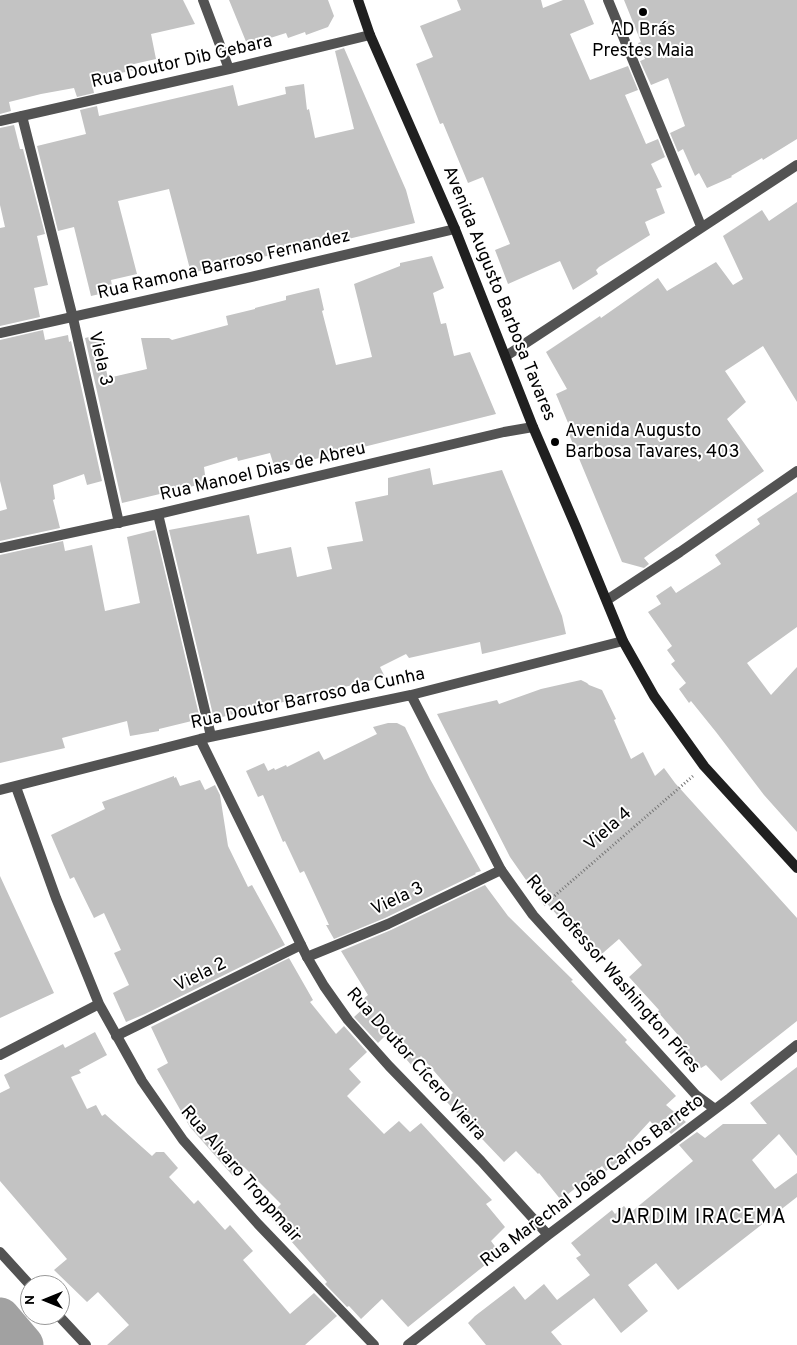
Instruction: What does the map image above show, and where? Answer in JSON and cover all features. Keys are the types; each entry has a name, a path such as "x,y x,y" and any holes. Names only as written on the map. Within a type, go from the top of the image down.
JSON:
{"street":[{"path":"203,0 229,69"},
{"name":"Avenida Augusto Barbosa Tavares","path":"358,0 370,35 455,229 533,427 623,641 654,696 704,766 797,868"},
{"path":"608,0 701,226"},
{"name":"Rua Doutor Dib Gebara","path":"0,121 370,35"},
{"name":"Viela 3","path":"22,116 73,318 119,523"},
{"path":"506,356 701,226 797,165"},
{"name":"Rua Ramona Barroso Fernandez","path":"0,334 455,229"},
{"name":"Rua Manoel Dias de Abreu","path":"0,548 119,523 494,434 533,427"},
{"path":"607,600 797,471"},
{"path":"158,514 211,736"},
{"name":"Rua Doutor Barroso da Cunha","path":"0,790 211,736 412,695 623,641"},
{"name":"Rua Professor Washington Píres","path":"412,695 501,870 533,915 696,1095 715,1109"},
{"name":"Rua Doutor Cícero Vieira","path":"200,739 307,957 324,986 348,1020 389,1066 548,1235"},
{"name":"Rua Alvaro Troppmair","path":"16,787 56,898 99,1004 142,1081 183,1140 258,1224 374,1345"},
{"name":"Viela 3","path":"307,957 388,924 501,870"},
{"name":"Viela 2","path":"116,1036 302,945"},
{"path":"0,1055 99,1004"},
{"name":"Rua Marechal João Carlos Barreto","path":"408,1345 548,1235 797,1045"},
{"path":"0,1252 21,1275"},
{"path":"67,1325 86,1345"}],"path":[{"name":"Viela 4","path":"533,915 704,766"}],"building":[{"path":"0,0 183,0 195,24 151,34 156,59 134,64 135,70 91,79 94,93 77,97 74,88 41,94 9,102 11,111 0,114"},
{"path":"229,0 328,0 334,16 328,27 306,35 305,32 288,38 286,33 264,40 263,37 247,44"},
{"path":"457,0 541,0 543,8 563,0 584,0 594,24 570,34 590,80 628,66 638,90 625,95 646,144 658,139 665,157 651,164 662,187 656,189 665,213 645,222 650,235 599,267 596,270 598,274 573,290 560,261 508,284 495,250 510,244 483,177 468,183 443,123 440,124 416,64 433,57 420,26 461,10"},
{"path":"624,0 797,0 797,139 732,177 707,188 699,173 695,176 683,149 678,152 670,133 685,126 668,78 651,85 640,61 645,59 638,43 641,42"},
{"path":"344,48 406,190 415,223 298,251 298,249 191,273 169,189 118,201 137,274 111,280 113,291 91,296 74,227 58,231 37,146 86,134 80,110 97,106 99,116 233,85 238,106 286,94 285,87 304,84 307,110 309,109 315,138 354,129 335,51"},
{"path":"14,125 20,149 23,149 45,234 37,236 48,285 34,288 40,317 0,326 0,228 5,227 0,205 0,128"},
{"path":"797,202 797,402 763,346 725,371 746,402 727,419 764,471 644,558 649,564 644,568 622,562 568,432 571,430 556,394 567,389 546,352 600,316 601,318 658,278 667,291 716,262 733,285 743,279 723,236 762,210 769,221"},
{"path":"432,256 444,288 433,293 441,324 446,323 454,356 470,352 496,414 275,469 270,453 238,461 237,457 204,467 206,483 122,503 85,338 98,335 108,378 147,369 141,338 169,338 172,340 228,325 226,316 286,300 286,296 319,288 324,310 322,311 336,365 372,357 354,284 400,266 400,263"},
{"path":"43,330 45,340 68,335 69,342 71,341 102,481 87,485 84,474 53,485 55,499 53,500 60,528 0,541 0,511 7,509 0,481 0,340"},
{"path":"430,468 433,485 502,470 562,616 566,634 482,654 480,642 409,658 406,654 380,667 385,677 214,719 169,530 249,515 257,554 291,547 297,577 332,569 327,547 363,541 355,502 388,495 388,478"},
{"path":"797,492 797,627 747,663 771,695 797,667 797,832 764,795 716,732 691,701 689,703 679,689 686,683 671,664 675,661 667,650 672,646 648,612 661,604 656,596 671,586 676,593 721,564 715,555 760,524 757,519"},
{"path":"155,530 200,719 159,729 159,731 130,736 127,721 62,738 65,748 0,763 0,555 63,541 65,551 92,545 105,611 140,603 127,537"},
{"path":"581,680 602,690 616,719 614,720 631,759 643,752 655,776 664,768 675,783 797,918 797,1021 721,1081 706,1065 701,1068 674,1039 678,1035 658,1012 659,1010 629,977 642,965 619,939 596,959 542,898 540,900 510,857 437,714 497,700 499,704 541,689"},
{"path":"397,723 405,727 430,779 481,871 385,918 334,939 326,925 329,925 304,871 300,873 285,841 283,842 263,795 258,797 246,771 264,763 268,771 286,765 287,767 319,751 324,760 377,734 373,727"},
{"path":"174,776 180,786 200,780 205,790 215,785 220,795 228,846 248,887 252,885 285,945 126,1022 113,993 129,985 114,953 121,950 104,913 94,918 74,877 70,879 51,835 105,809 102,802"},
{"path":"0,876 54,993 0,1018"},
{"path":"485,885 508,916 573,980 571,981 627,1040 625,1042 676,1096 666,1105 686,1122 671,1134 664,1126 658,1130 650,1121 628,1145 628,1154 606,1171 602,1166 561,1200 539,1173 516,1151 504,1162 445,1100 453,1093 421,1056 412,1066 386,1035 378,1043 354,1017 366,1006 362,1000 368,995 341,951 391,930"},
{"path":"289,958 313,1000 310,1002 336,1034 344,1026 367,1052 349,1069 361,1082 347,1096 384,1134 399,1121 410,1132 421,1123 492,1200 486,1204 505,1227 491,1241 500,1253 408,1327 382,1299 361,1319 349,1306 347,1307 325,1284 327,1282 269,1216 281,1204 244,1167 233,1176 190,1127 157,1069 168,1063 151,1027"},
{"path":"95,1032 107,1055 79,1070 81,1073 71,1077 87,1109 96,1105 102,1116 105,1114 152,1156 156,1152 164,1152 178,1168 169,1177 194,1204 198,1200 225,1230 230,1225 253,1251 243,1260 290,1314 314,1293 337,1316 305,1345 107,1345 129,1325 98,1292 87,1302 70,1286 70,1275 59,1275 54,1270 67,1259 0,1181 0,1093 10,1088 4,1075 63,1044 65,1048"},
{"path":"797,1067 797,1156 779,1134 752,1160 775,1189 797,1173 797,1197 678,1290 656,1263 628,1285 648,1311 621,1333 594,1298 551,1332 562,1345 486,1345 468,1323 475,1316 514,1286 525,1300 544,1284 557,1300 590,1275 576,1258 581,1255 571,1243 612,1210 615,1214 624,1206 630,1213 693,1161 679,1145 697,1132 705,1138 723,1124 767,1124 750,1103"}],"waterway":[{"path":"0,1318 23,1345"}],"place":[{"name":"AD Brás Prestes Maia","path":"643,12"},
{"name":"Avenida Augusto Barbosa Tavares, 403","path":"555,442"}],"district":[{"name":"JARDIM IRACEMA","path":"699,1219"}]}
